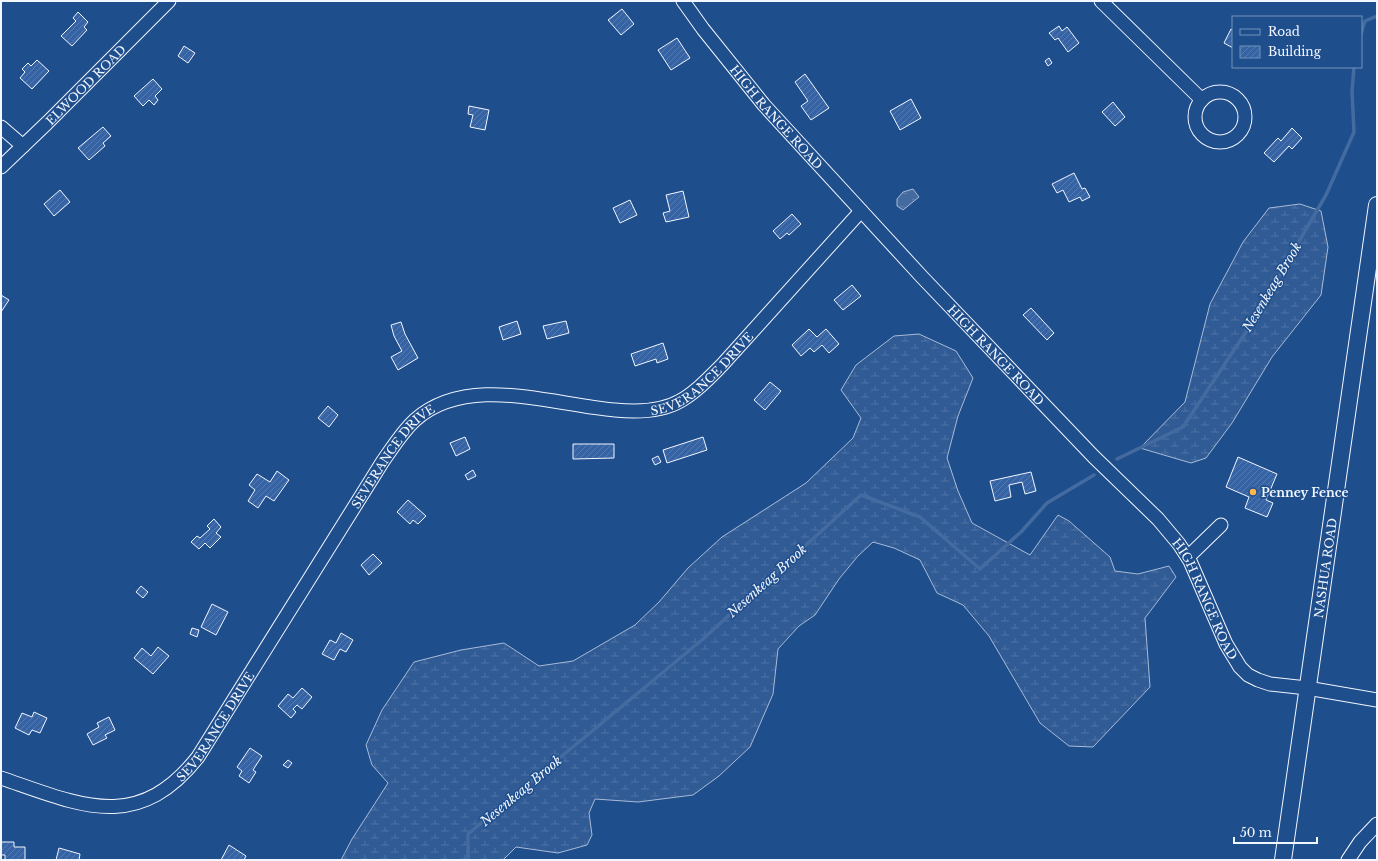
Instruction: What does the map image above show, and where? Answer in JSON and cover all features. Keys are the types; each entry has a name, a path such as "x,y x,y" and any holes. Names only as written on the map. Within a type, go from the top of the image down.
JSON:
{"main road":[{"name":"NASHUA ROAD","path":"1283,860 1377,205"}],"street":[{"name":"ELWOOD ROAD","path":"1,167 169,1"},
{"name":"HIGH RANGE ROAD","path":"682,1 764,105 861,211 1094,457 1158,520 1188,557 1226,644 1240,667 1248,675 1270,684 1307,688 1377,700"},
{"path":"1101,1 1202,100"},
{"path":"1,127 23,146"},
{"name":"SEVERANCE DRIVE","path":"1,778 70,802 96,806 109,807 135,803 156,796 180,778 198,757 383,461 398,440 416,420 436,406 460,397 473,396 512,396 602,409 628,411 654,409 679,401 699,387 722,365 861,211"},
{"path":"1188,557 1221,524"},
{"path":"1348,860 1360,842 1377,824"}],"green space":[{"path":"1300,204 1321,211 1328,247 1321,295 1272,357 1232,423 1206,458 1191,463 1140,448 1185,402 1210,304 1243,242 1269,208"},
{"path":"919,334 956,351 973,378 958,416 947,458 958,491 972,523 1030,555 1058,515 1069,521 1110,557 1115,571 1138,574 1169,566 1176,577 1145,618 1150,687 1093,747 1069,746 1040,723 989,636 963,605 937,593 920,560 894,548 873,542 858,556 839,579 815,615 799,626 778,649 773,694 750,747 719,776 693,795 638,802 595,799 589,813 592,835 587,845 558,853 516,847 503,860 341,860 352,839 388,783 372,765 366,745 382,710 414,662 461,650 504,643 539,666 573,661 635,625 659,602 688,568 722,537 806,483 853,438 861,418 841,390 856,365 894,336"}],"water":[{"path":"913,189 919,197 903,210 897,206 897,199 903,192"}],"building":[{"path":"622,9 634,24 621,35 608,20"},
{"path":"78,12 88,22 84,27 87,30 72,46 61,36 76,21 73,18"},
{"path":"1059,26 1062,31 1067,27 1079,43 1068,52 1058,38 1055,40 1049,33"},
{"path":"1231,29 1232,30 1232,47 1224,43"},
{"path":"677,38 690,58 671,70 658,50"},
{"path":"184,46 195,53 188,63 178,56"},
{"path":"1049,58 1052,63 1048,66 1045,61"},
{"path":"37,60 49,71 32,89 20,78 25,72 22,69 28,63 31,66"},
{"path":"805,74 829,108 811,120 801,106 808,101 795,82"},
{"path":"153,79 162,89 155,96 158,100 154,105 149,100 143,106 134,96"},
{"path":"911,99 921,118 900,130 890,111"},
{"path":"1113,102 1125,117 1115,126 1102,112"},
{"path":"469,106 489,110 485,130 470,127 473,115 468,114"},
{"path":"103,127 111,136 103,143 105,146 89,160 78,148"},
{"path":"1292,128 1302,138 1292,149 1289,146 1274,162 1264,153 1278,138 1281,141"},
{"path":"1074,173 1082,189 1085,188 1090,197 1082,201 1080,197 1069,202 1063,190 1057,193 1052,184"},
{"path":"60,190 70,202 54,216 44,204"},
{"path":"683,191 689,217 666,222 663,213 670,211 666,195"},
{"path":"630,200 637,215 620,223 613,208"},
{"path":"792,214 801,224 789,235 787,233 780,239 773,231"},
{"path":"852,285 861,296 843,310 834,300"},
{"path":"1,295 9,300 1,312"},
{"path":"1031,308 1054,333 1047,340 1023,315"},
{"path":"517,321 521,334 503,340 499,327"},
{"path":"566,321 569,333 547,339 543,326"},
{"path":"401,322 405,334 418,358 398,370 391,357 402,351 394,336 391,325"},
{"path":"809,329 817,337 826,329 839,344 829,353 822,345 814,352 810,348 801,356 792,345"},
{"path":"663,343 668,359 657,363 656,359 635,366 631,354"},
{"path":"770,382 781,391 765,410 754,400"},
{"path":"328,406 338,415 329,427 318,418"},
{"path":"465,437 470,449 456,456 450,443"},
{"path":"703,437 707,450 667,463 663,450"},
{"path":"573,444 614,444 614,458 573,459"},
{"path":"658,456 661,462 655,465 652,459"},
{"name":"Penney Fence","path":"1238,457 1277,474 1266,500 1273,503 1267,517 1245,508 1249,497 1226,487"},
{"path":"473,470 476,476 468,480 465,475"},
{"path":"277,471 289,480 274,501 266,496 258,508 248,501 255,490 249,485 257,474 270,482"},
{"path":"1031,472 1036,491 1025,494 1022,482 1009,485 1011,497 995,501 990,481"},
{"path":"408,500 426,516 418,524 413,520 410,524 397,512"},
{"path":"214,519 221,527 216,533 221,537 210,548 205,543 199,549 191,542 197,536 200,538 210,529 207,526"},
{"path":"373,554 382,563 369,575 361,565"},
{"path":"141,586 148,592 143,598 136,592"},
{"path":"212,604 228,612 216,635 201,627"},
{"path":"192,628 199,630 197,637 190,634"},
{"path":"341,633 353,640 346,652 340,649 334,660 322,654 330,640 336,643"},
{"path":"158,647 169,656 153,674 134,658 142,648 151,656"},
{"path":"302,688 312,697 302,709 297,705 293,709 296,712 291,718 278,706 288,694 293,698"},
{"path":"34,712 47,718 40,733 32,730 29,735 15,728 22,713 32,717"},
{"path":"109,717 115,730 105,735 107,738 93,745 87,734 99,727 97,723"},
{"path":"250,748 262,756 253,770 256,772 249,783 239,776 242,771 237,767"},
{"path":"288,760 292,763 288,768 283,765"},
{"path":"1,842 14,842 14,847 25,847 25,860 5,860 5,855 1,855"},
{"path":"229,845 246,856 244,860 221,860"},
{"path":"59,848 80,854 79,860 56,860"}],"waterway":[{"name":"Nesenkeag Brook","path":"1362,31 1365,21 1377,16"},
{"name":"Nesenkeag Brook","path":"1117,459 1183,427 1248,329 1326,195 1354,132 1352,91 1354,68"},
{"name":"Nesenkeag Brook","path":"468,860 468,834 703,639 861,495 920,517 980,569 1021,532 1047,503 1094,475"}],"place":[{"name":"Penney Fence","path":"1253,492"}]}
